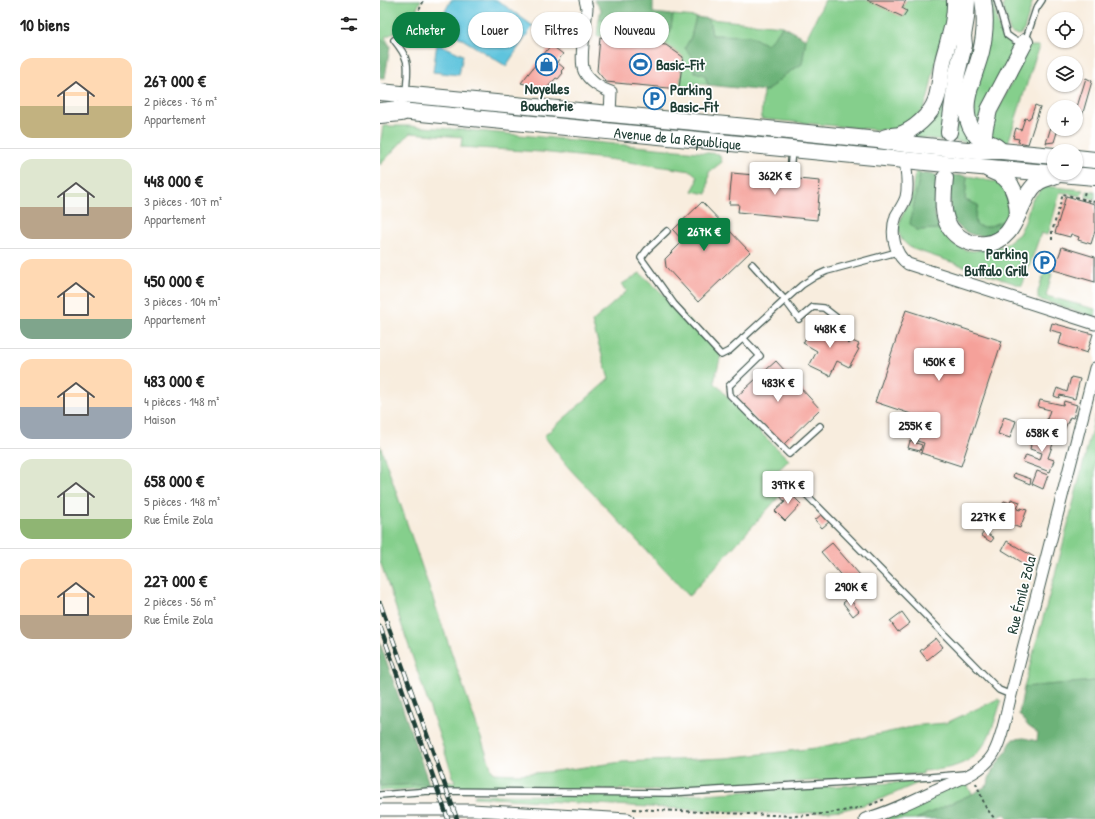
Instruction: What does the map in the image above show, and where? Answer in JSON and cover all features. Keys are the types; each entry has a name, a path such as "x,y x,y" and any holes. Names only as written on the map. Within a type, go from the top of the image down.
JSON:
{"highway":[{"path":"380,113 403,103"}],"main road":[{"path":"878,140 906,132 923,119 934,106 938,93 942,64 954,19 955,0"},
{"path":"949,132 957,73 964,45 963,36 967,0"},
{"path":"964,45 969,39 975,0"},
{"path":"983,0 985,30 981,50 969,89 966,106 970,125 977,137 997,147 1001,151"},
{"path":"983,141 984,127 989,110 1025,42"},
{"name":"Avenue de la République","path":"380,92 403,103 792,149 1047,173"},
{"name":"Avenue de la République","path":"380,109 403,103 610,114 878,140 977,152 1001,151 1047,155"},
{"path":"1083,159 1095,160"},
{"path":"984,167 1004,178 1011,186 1017,203 1018,214"},
{"path":"945,178 944,213 951,230 964,240 977,244 997,241 1010,230 1028,194 1037,183 1047,179"}],"street":[{"path":"585,0 587,8 582,62 584,71 600,88 611,92 610,114"},
{"path":"905,159 907,186 906,197 896,216 894,225 894,238 897,252 901,260 908,264 1095,324"},
{"name":"Rue Émile Zola","path":"865,819 890,811 972,773 989,760 994,753 998,744 1011,695 1095,368"},
{"path":"380,810 472,810 630,814"}],"lane":[{"path":"997,0 1007,35 1014,40 1025,42 1036,9 1042,0"},
{"path":"401,48 408,64 403,103"},
{"path":"790,171 792,149"},
{"path":"667,231 647,250 641,258 674,304 721,354 729,351 785,300 802,286 821,274 897,252"},
{"path":"752,264 785,300 799,319 813,307 824,308 842,322"},
{"path":"743,338 760,356 729,386 730,395 789,454 820,426"},
{"path":"782,478 789,479 795,483 999,690 1011,695"},
{"path":"380,795 429,791 669,793 930,777 972,773"}],"path":[{"path":"403,51 412,25 424,0"},
{"path":"1083,200 1090,181"},
{"path":"1052,240 1052,232 1063,194 1095,202"},
{"path":"972,773 986,808 995,819"},
{"path":"630,814 772,816 820,815 864,807 892,797"}],"green space":[{"path":"380,0 421,0 415,12 392,12 392,34 385,37 390,46 380,39"},
{"path":"594,0 653,0 653,12 600,12 601,9"},
{"path":"825,0 867,0 903,17 907,11 902,8 906,0 947,0 947,21 938,51 928,97 924,109 909,123 890,130 879,130 761,119 763,91 767,91 786,74 802,64 806,39"},
{"path":"990,0 993,0 997,21 1002,33 1011,42 1018,45 980,127 971,111"},
{"path":"1005,0 1033,0 1024,30 1020,35 1012,34 1010,32 1003,6"},
{"path":"979,11 972,69 976,143 955,141 961,92"},
{"path":"963,12 945,95 941,140 910,137 943,84"},
{"path":"669,15 673,15 669,33"},
{"path":"673,15 696,17 691,37 685,48 692,57 695,72 705,75 708,85 693,83 699,91 679,89 683,57 669,47"},
{"path":"696,17 709,19 712,35 750,36 767,45 783,26 806,39 802,64 786,74 766,91 708,85 705,75 695,72 692,57 685,48 691,37"},
{"path":"600,19 600,36 597,36"},
{"path":"709,19 783,26 767,45 750,36 712,35"},
{"path":"380,39 390,46 385,78 380,78"},
{"path":"1029,46 1039,46 1008,143 997,141 988,137 989,129"},
{"path":"383,126 467,130 719,154 722,162 709,172 707,194 692,191 696,184 697,176 691,171 615,160 541,152 461,147 462,137 410,133 380,165 380,146"},
{"path":"916,172 920,173 910,224 917,230 940,229 949,240 959,247 973,251 1003,246 1019,234 1025,222 1031,201 1044,186 1083,190 1081,196 1060,192 1049,232 1047,235 1041,233 1022,286 913,249 905,243 899,231 899,225 911,197"},
{"path":"920,173 937,175 935,216 940,229 917,230 910,224"},
{"path":"952,175 967,176 965,200 978,205 975,216 976,225 985,227 1007,221 1002,228 995,233 978,236 970,234 956,224 952,216 950,206"},
{"path":"967,176 999,182 1003,186 1009,195 1011,205 1007,221 985,227 976,225 975,216 978,205 965,200"},
{"path":"1087,191 1095,192 1095,199 1086,197"},
{"path":"1045,271 1052,274 1046,296 1095,309 1095,317 1038,299 1038,291"},
{"path":"640,273 674,304 721,355 714,382 759,431 789,460 772,476 786,489 689,596 568,467 544,436 609,379 592,322 627,291 622,284"},
{"path":"1095,416 1095,681 1024,687 1059,560"},
{"path":"380,445 493,773 517,774 548,772 622,762 726,758 816,748 921,725 946,723 998,699 1001,701 990,732 984,744 977,753 968,760 956,766 923,771 923,774 669,790 428,788 380,791 380,786 455,782 380,561"},
{"path":"380,643 429,784 380,786"},
{"path":"1095,681 1095,819 1009,819 1005,814 995,819 916,819 972,794 988,785 992,772 1013,739 1024,738 1037,741 1038,733 1028,726 1019,714 1024,687"},
{"path":"965,780 972,794 916,819 884,819"},
{"path":"925,781 925,783 918,783 863,805 842,810 793,814 474,797 475,795 668,796"}],"water":[{"path":"451,0 497,0 514,12 468,12 468,43 460,38 460,12 444,12"},
{"path":"523,19 531,25 531,29 523,41"},
{"path":"436,48 448,48 463,55 459,75 433,72"},
{"path":"477,48 518,48 506,66"}],"building":[{"path":"867,0 906,0 902,8 907,11 903,17"},
{"name":"Basic-Fit","path":"600,37 600,48 669,47 683,57 679,89 606,82 597,71"},
{"name":"Noyelles Boucherie","path":"549,48 555,48 563,54 557,62 564,68 561,71 563,73 546,89 521,83"},
{"path":"1086,78 1092,81 1083,112 1083,100 1079,100 1082,92 1083,92"},
{"path":"1035,105 1040,107 1028,144 1018,142 1019,139 1013,138 1016,128 1021,130 1025,118 1029,119 1031,117"},
{"path":"1048,136 1056,136 1054,142 1046,143"},
{"path":"732,173 820,181 817,220 738,212 739,204 729,204"},
{"path":"1066,196 1095,204 1095,231 1091,244 1078,240 1079,237 1071,234 1070,237 1055,233"},
{"path":"702,202 750,252 698,302 666,267 665,259 683,241 673,230"},
{"path":"1062,247 1095,257 1095,282 1054,270"},
{"path":"906,310 1002,341 961,466 921,453 924,443 917,441 923,418 875,402"},
{"path":"816,322 829,329 827,333 829,332 835,335 837,331 843,335 842,338 848,341 848,344 850,340 859,344 857,348 859,349 849,367 837,361 830,376 809,366 817,351 803,343"},
{"path":"1052,323 1093,334 1087,353 1059,344 1062,333 1050,330"},
{"path":"776,361 820,409 782,446 735,398"},
{"path":"1071,377 1080,379 1075,399 1060,395 1059,398 1054,396 1057,388 1067,392"},
{"path":"1040,400 1063,405 1064,401 1077,405 1073,418 1070,417 1062,435 1044,429 1050,410 1038,407"},
{"path":"1004,417 1016,421 1010,438 998,434"},
{"path":"1041,434 1055,438 1048,458 1054,460 1050,472 1023,462 1026,455 1040,460 1042,453 1030,449 1031,445 1029,444 1031,439 1038,442"},
{"path":"910,441 922,445 920,451 908,448"},
{"path":"1037,471 1048,475 1043,489 1032,484"},
{"path":"1014,473 1031,479 1030,484 1013,477"},
{"path":"786,489 801,504 785,521 775,511 785,502 780,496"},
{"path":"1011,499 1020,502 1017,509 1020,510 1021,508 1027,510 1020,528 1004,522 1006,518 998,515 1004,501 1010,503"},
{"path":"822,514 829,522 822,528 815,520"},
{"path":"984,532 994,538 991,542 981,536"},
{"path":"1007,541 1034,557 1028,566 1002,550"},
{"path":"832,543 867,583 856,593 821,552"},
{"path":"849,598 859,611 853,616 843,603"},
{"path":"902,612 910,623 898,632 890,621"},
{"path":"936,638 943,647 927,660 920,651"}],"railway":[{"path":"380,603 457,819"},
{"path":"380,626 448,819"}],"place":[{"name":"Basic-Fit","path":"640,64"},
{"name":"Noyelles Boucherie","path":"547,65"},
{"name":"Parking Basic-Fit","path":"655,98"},
{"name":"Parking Buffalo Grill","path":"1044,262"}]}
